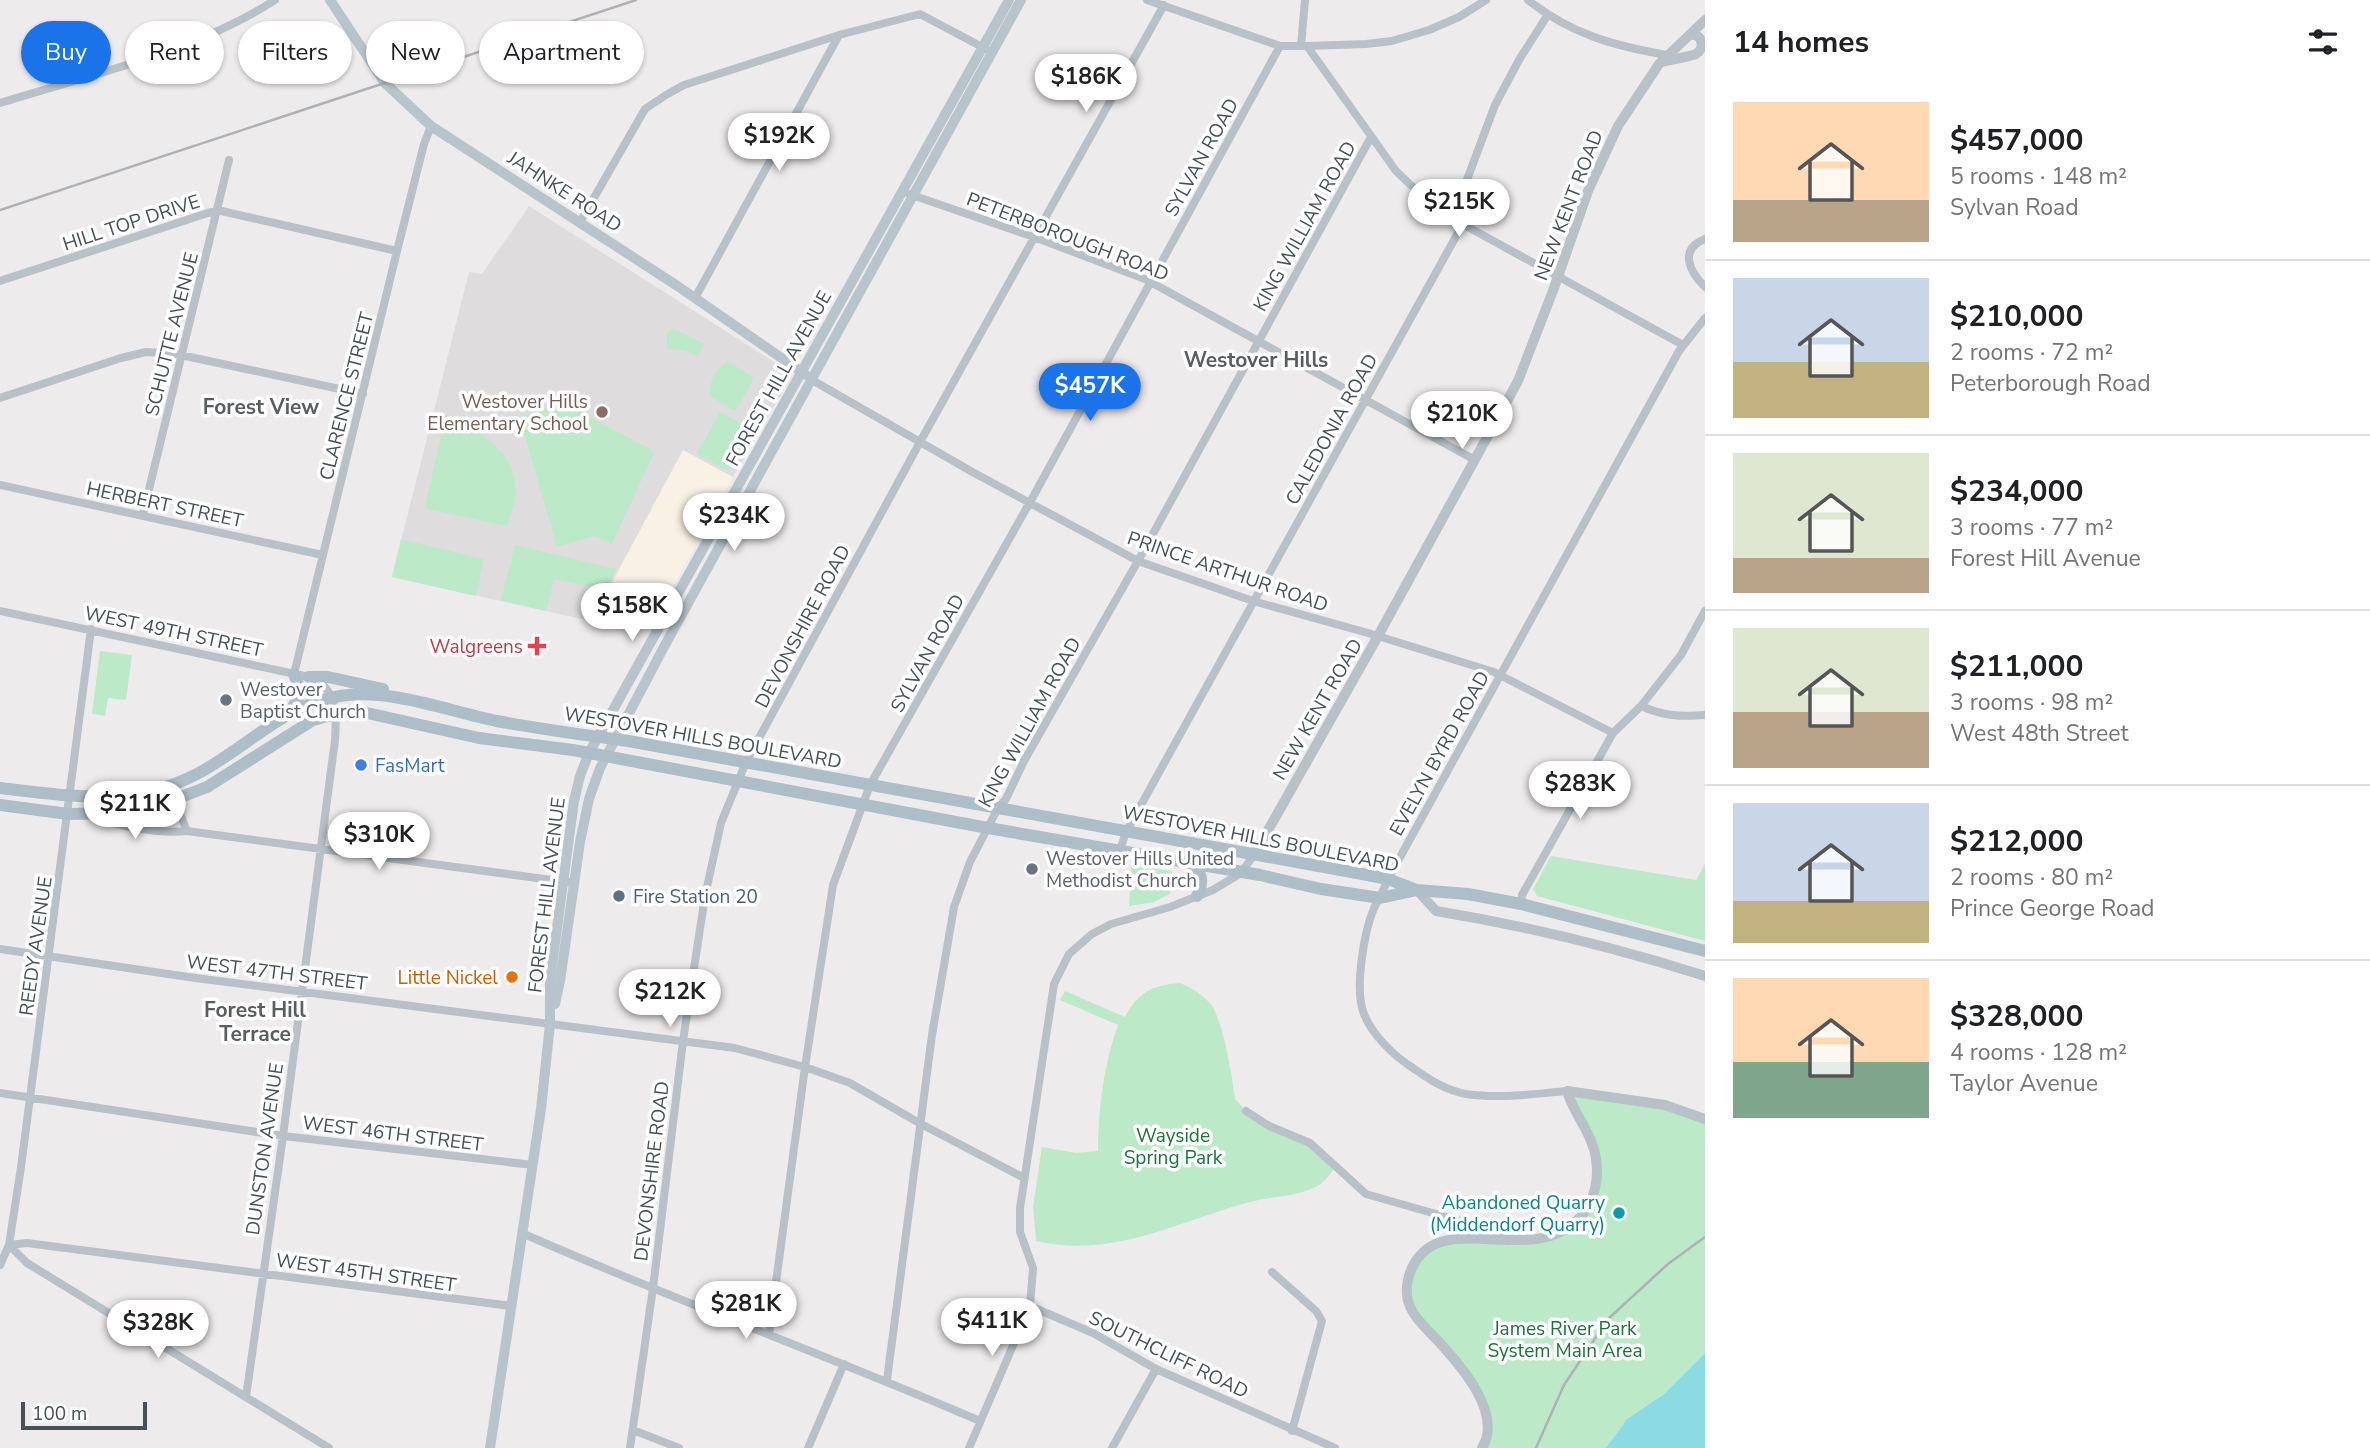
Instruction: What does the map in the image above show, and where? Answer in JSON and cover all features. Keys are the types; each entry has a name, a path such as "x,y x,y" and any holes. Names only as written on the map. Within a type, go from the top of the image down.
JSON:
{"main road":[{"name":"JAHNKE ROAD","path":"330,0 384,83 431,126 695,298 813,380"},
{"name":"FOREST HILL AVENUE","path":"988,50 1009,0"},
{"name":"FOREST HILL AVENUE","path":"568,882 576,787 589,753 801,371 908,193 988,50 1021,0"},
{"name":"FOREST HILL AVENUE","path":"490,1448 533,1165 550,1024 550,980 568,882 589,799 605,756 813,380 908,193"},
{"path":"288,715 301,692 294,674"},
{"path":"309,677 328,677 376,687 405,700"},
{"name":"WESTOVER HILLS BOULEVARD","path":"0,788 70,797 120,797 169,786 197,774 308,705 331,698 365,694 405,700 506,723 746,762 1388,879 1418,890 1468,894 1521,904 1705,951"},
{"name":"WESTOVER HILLS BOULEVARD","path":"0,805 88,815 147,810 207,787 303,725 335,714 361,712 489,740 531,743 589,753 1380,898 1418,890"},
{"path":"1194,864 1200,871 1202,881 1197,896"}],"street":[{"path":"0,103 176,48 251,16 275,0"},
{"path":"1147,0 1280,46 1392,41 1449,21 1486,0"},
{"path":"1305,0 1304,46 1396,171 1413,189 1457,221 1683,345"},
{"path":"1528,0 1547,16 1603,42 1667,55"},
{"name":"DEVONSHIRE ROAD","path":"630,1448 653,1288 683,1041 720,822 746,762 920,442 1164,5"},
{"path":"580,222 645,110 653,102 684,85 838,35 920,14 988,50"},
{"name":"CALEDONIA ROAD","path":"1119,850 1126,832 1459,231 1455,209 1495,105 1547,16"},
{"name":"NEW KENT ROAD","path":"1030,1306 1032,1268 1020,1232 1020,1208 1054,984 1069,954 1092,934 1111,924 1213,890 1241,873 1254,855 1524,370 1588,191 1618,126 1659,64 1705,20"},
{"path":"1659,64 1698,54 1702,50 1704,37 1696,34 1687,37 1685,49 1698,54"},
{"path":"695,298 838,35"},
{"name":"SYLVAN ROAD","path":"769,1334 833,885 862,805 870,785 1029,504 1280,46"},
{"name":"CLARENCE STREET","path":"294,674 397,251 431,126"},
{"name":"KING WILLIAM ROAD","path":"887,1380 932,1035 954,907 970,862 1371,137"},
{"name":"SCHUTTE AVENUE","path":"143,514 229,160"},
{"name":"PETERBOROUGH ROAD","path":"908,193 1151,282 1475,460"},
{"name":"HILL TOP DRIVE","path":"0,281 217,210 397,251"},
{"path":"1705,239 1692,248 1689,261 1694,276 1705,287"},
{"name":"EVELYN BYRD ROAD","path":"1567,1091 1498,1096 1465,1094 1448,1090 1402,1061 1371,1029 1362,1011 1360,993 1365,947 1374,909 1388,879 1683,345 1705,318"},
{"path":"0,398 146,352 182,356 363,394"},
{"name":"PRINCE ARTHUR ROAD","path":"813,380 1029,504 1138,561 1254,601 1378,636 1500,675 1613,733"},
{"name":"HERBERT STREET","path":"0,485 323,555"},
{"name":"WEST 49TH STREET","path":"0,611 309,677"},
{"path":"1521,904 1522,895 1613,733 1641,706 1681,655 1705,611"},
{"name":"REEDY AVENUE","path":"0,1265 9,1245 91,629"},
{"path":"309,677 325,685 331,698"},
{"name":"DUNSTON AVENUE","path":"246,1397 335,740 335,714 331,698"},
{"path":"1641,706 1663,715 1705,715"},
{"path":"169,786 187,831"},
{"path":"88,815 122,825 187,831 568,882"},
{"name":"WESTOVER HILLS BOULEVARD","path":"1418,890 1436,911 1487,919 1579,941 1705,976"},
{"name":"WEST 47TH STREET","path":"0,949 188,977 736,1048 850,1083 1024,1178"},
{"path":"1482,1448 1489,1432 1489,1419 1483,1403 1455,1360 1416,1317 1406,1296 1409,1274 1418,1257 1436,1243 1455,1237 1507,1241 1546,1238 1567,1229 1586,1210 1593,1196 1597,1171 1594,1150 1572,1108 1567,1091 1665,1105 1705,1119"},
{"name":"WEST 46TH STREET","path":"0,1093 283,1136 533,1165"},
{"path":"1246,1111 1269,1126 1310,1143 1366,1194 1492,1230 1507,1241"},
{"path":"524,1234 887,1380 980,1421"},
{"name":"WEST 45TH STREET","path":"9,1245 27,1243 511,1306"},
{"path":"9,1245 27,1263 329,1448"},
{"path":"1272,1272 1316,1311 1321,1321 1292,1430"},
{"path":"969,1448 1030,1306"},
{"name":"SOUTHCLIFF ROAD","path":"1030,1306 1093,1333 1156,1369 1335,1448"},
{"path":"808,1448 844,1364"},
{"path":"1112,1448 1156,1369"},
{"path":"633,1430 679,1448"}],"shaded area":[{"name":"Westover Hills Elementary School","path":"529,206 793,374 733,477 683,450 591,621 392,577 469,272 482,274"},
{"path":"683,450 733,477 666,600 609,588"}],"green space":[{"path":"672,328 705,344 697,357 685,350 667,349 667,333"},
{"path":"728,361 754,378 736,410 710,396 714,376"},
{"path":"578,399 582,413 652,450 653,455 612,544 595,536 557,547 519,416"},
{"path":"720,412 751,429 728,471 697,454"},
{"path":"446,415 484,435 504,455 511,467 516,495 507,526 428,509 425,506"},
{"path":"401,539 484,559 476,596 392,577"},
{"path":"515,545 616,569 606,590 554,579 546,611 501,600"},
{"path":"100,651 132,655 126,700 108,698 105,716 92,714"},
{"path":"1551,856 1696,880 1705,864 1705,941 1537,896 1533,889"},
{"path":"1131,865 1172,871 1170,894 1154,902 1129,906"},
{"name":"Wayside Spring Park","path":"1180,983 1202,995 1216,1014 1227,1051 1235,1099 1246,1111 1293,1132 1336,1166 1322,1183 1314,1188 1250,1202 1119,1242 1065,1245 1036,1241 1033,1207 1042,1147 1076,1153 1098,1151 1103,1087 1118,1025 1060,1000 1065,991 1125,1017 1135,1001 1147,991"},
{"name":"James River Park System Main Area","path":"1567,1091 1625,1100 1705,1119 1705,1353 1664,1394 1627,1419 1606,1448 1482,1448 1487,1440 1483,1403 1406,1296 1409,1274 1436,1243 1546,1238 1586,1210 1597,1171"}],"water":[{"path":"1705,1353 1705,1448 1606,1448 1627,1419 1664,1394"}],"railway":[{"path":"0,210 636,0"},
{"path":"1536,1448 1564,1385 1608,1319 1668,1264 1705,1237"}],"place":[{"name":"Westover Hills Elementary School","path":"602,412"},
{"name":"Walgreens","path":"537,646"},
{"name":"Westover Baptist Church","path":"226,700"},
{"name":"FasMart","path":"361,765"},
{"name":"Westover Hills United Methodist Church","path":"1032,869"},
{"name":"Fire Station 20","path":"619,896"},
{"name":"Little Nickel","path":"512,977"},
{"name":"Abandoned Quarry (Middendorf Quarry)","path":"1619,1213"}],"district":[{"name":"Westover Hills","path":"1256,360"},
{"name":"Forest View","path":"261,407"},
{"name":"Forest Hill Terrace","path":"255,1022"}]}
